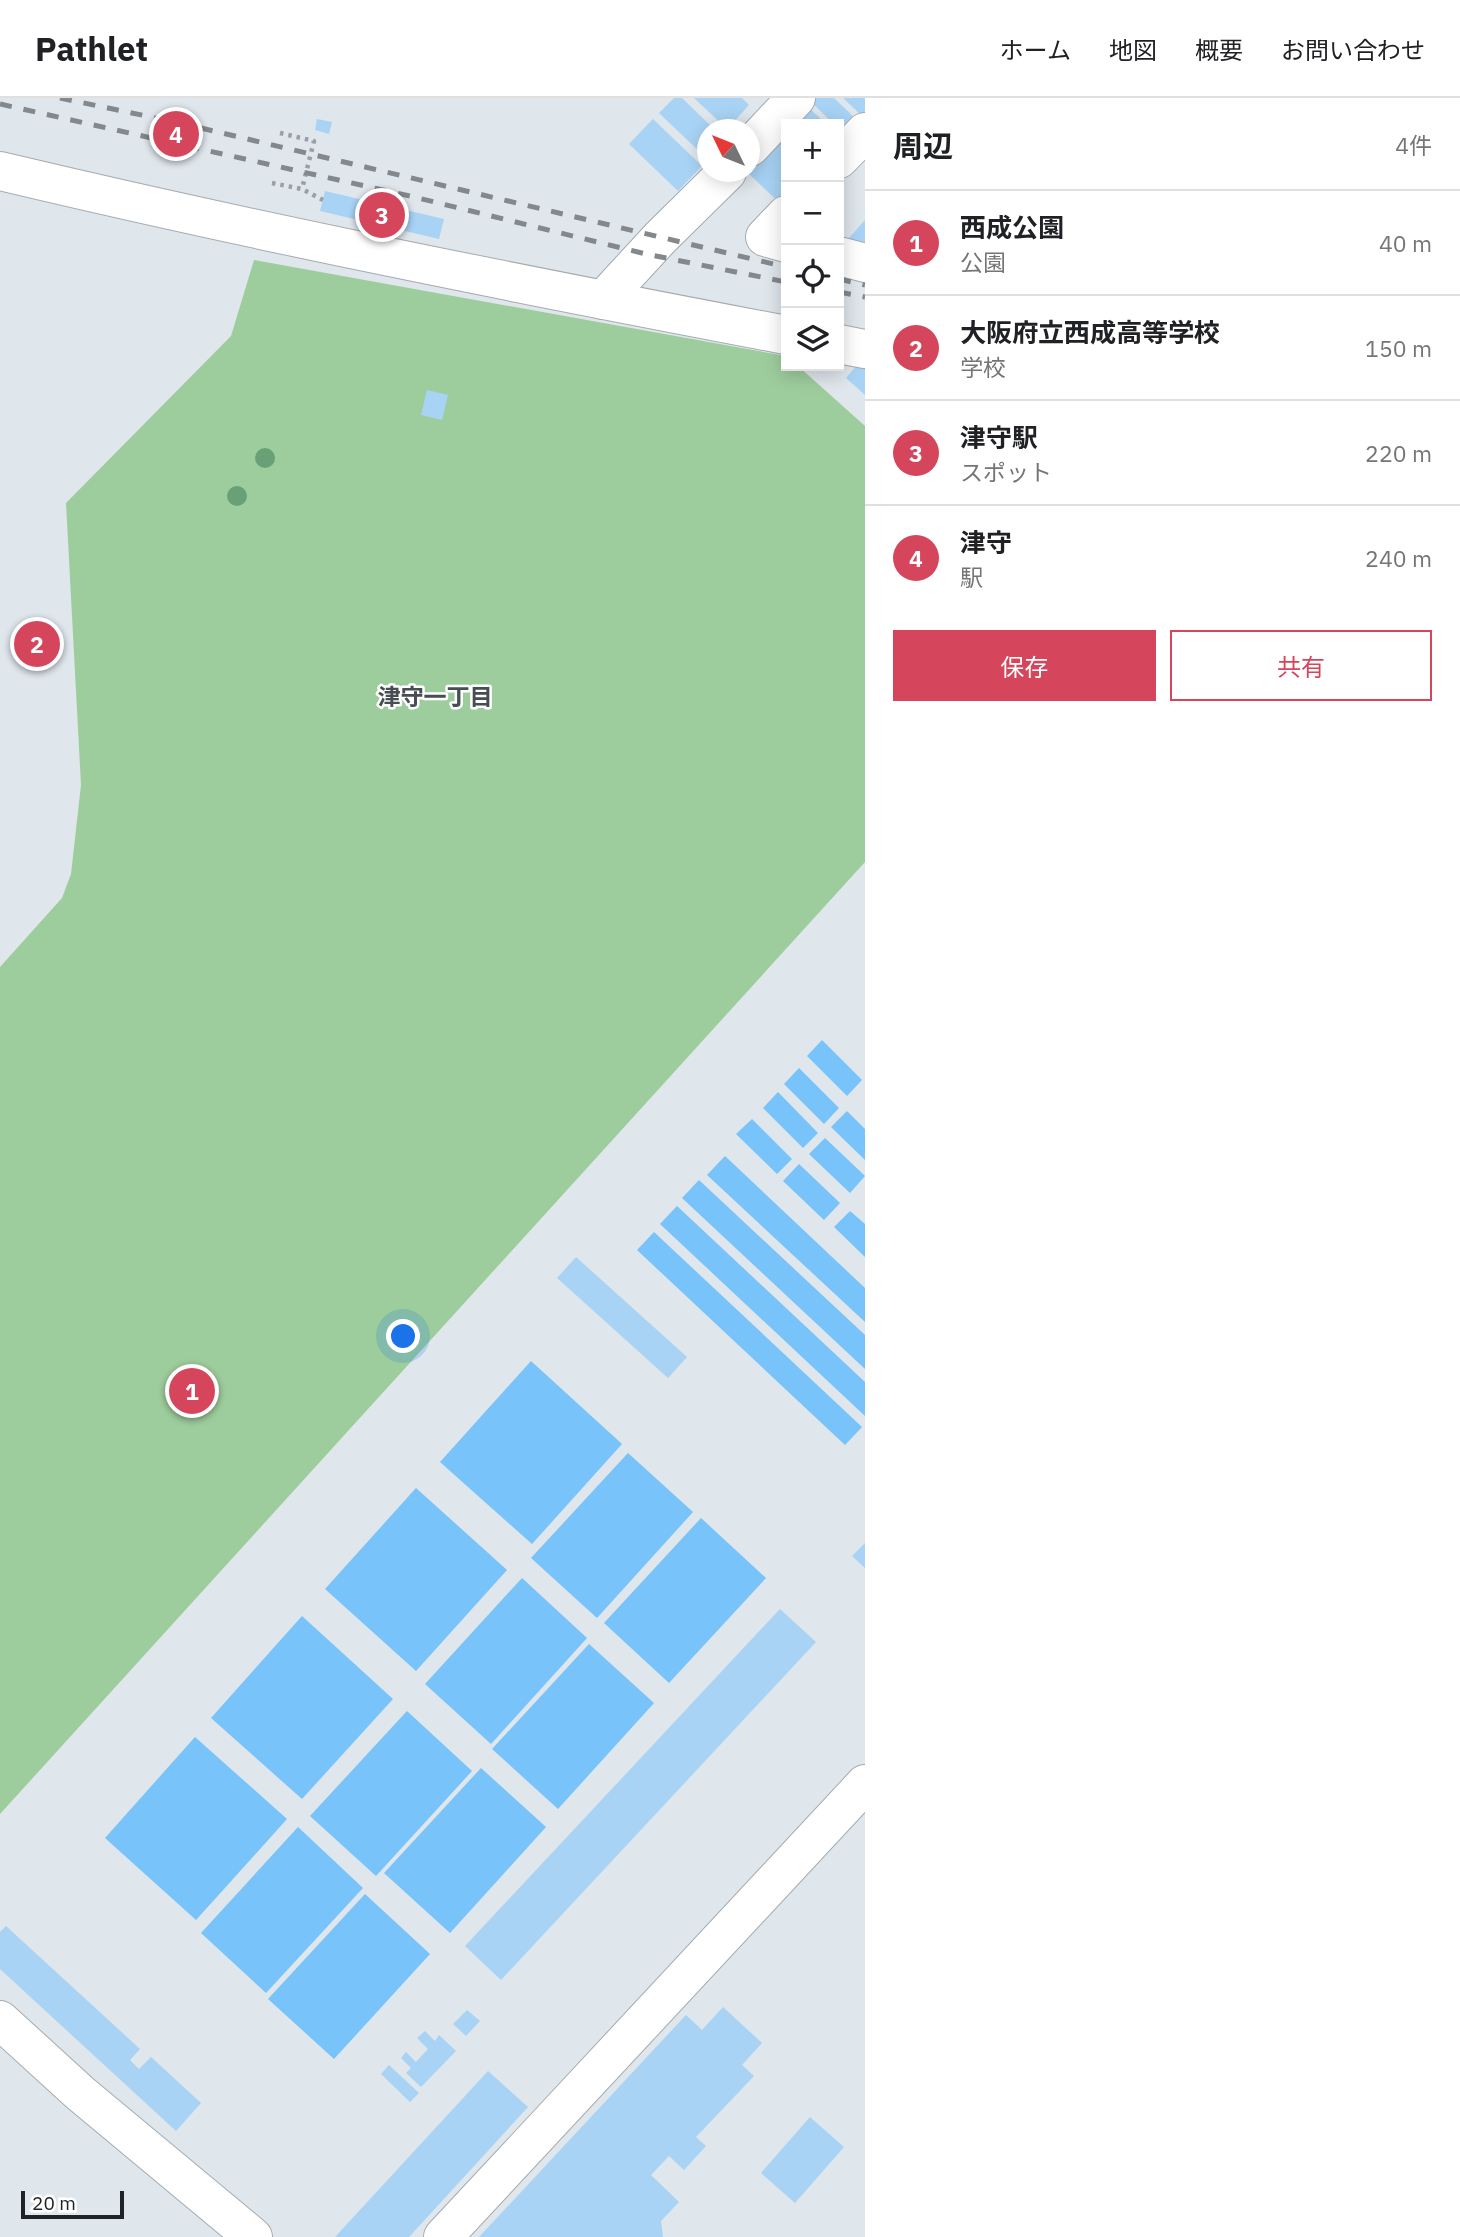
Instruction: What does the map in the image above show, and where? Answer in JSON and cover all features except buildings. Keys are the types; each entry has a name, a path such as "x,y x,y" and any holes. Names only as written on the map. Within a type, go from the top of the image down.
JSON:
{"street":[{"path":"760,137 796,98"},
{"path":"844,154 865,132"},
{"path":"0,171 114,198 603,300 781,334"},
{"path":"603,300 717,182"},
{"path":"781,220 765,237 781,242"},
{"path":"844,257 865,263"},
{"path":"844,345 865,349"},
{"path":"443,2237 865,1784"},
{"path":"0,2020 80,2093 253,2237"}],"path":[{"path":"279,133 314,141 302,189"},
{"path":"272,183 302,189 323,200"}],"green space":[{"path":"254,260 781,355 781,371 804,371 865,426 865,862 0,1814 0,967 62,898 71,874 81,785 66,503 231,336"}],"water":[{"path":"822,1040 862,1080 847,1096 807,1056"},
{"path":"799,1068 839,1108 824,1124 784,1084"},
{"path":"778,1092 818,1133 803,1148 763,1108"},
{"path":"847,1111 865,1129 865,1160 831,1127"},
{"path":"752,1119 792,1159 777,1174 736,1134"},
{"path":"825,1138 865,1176 850,1193 809,1154"},
{"path":"725,1156 865,1288 865,1322 707,1175"},
{"path":"799,1164 840,1203 824,1220 783,1181"},
{"path":"699,1180 865,1335 865,1369 682,1198"},
{"path":"677,1206 865,1382 865,1416 660,1224"},
{"path":"850,1211 865,1224 865,1257 834,1227"},
{"path":"654,1232 862,1427 845,1445 637,1250"},
{"path":"531,1361 622,1444 532,1544 440,1462"},
{"path":"628,1453 693,1512 597,1618 531,1558"},
{"path":"416,1488 507,1570 416,1671 325,1589"},
{"path":"701,1518 766,1578 669,1683 604,1623"},
{"path":"522,1578 587,1638 491,1744 425,1684"},
{"path":"302,1616 393,1699 302,1799 211,1718"},
{"path":"589,1644 654,1703 558,1809 492,1749"},
{"path":"407,1711 472,1771 376,1876 310,1816"},
{"path":"195,1737 287,1819 196,1920 105,1838"},
{"path":"481,1768 546,1827 450,1933 384,1873"},
{"path":"298,1827 363,1888 266,1993 201,1933"},
{"path":"365,1894 430,1954 334,2059 268,1999"}],"railway":[{"path":"60,98 180,123 781,266"},
{"path":"0,104 414,197 646,254 781,281"},
{"path":"844,280 865,285"},
{"path":"844,293 865,297"}],"place":[{"name":"津守","path":"176,134"},
{"name":"津守駅","path":"382,215"},
{"name":"大阪府立西成高等学校","path":"37,644"},
{"name":"西成公園","path":"192,1391"}],"district":[{"name":"津守一丁目","path":"435,696"}]}
